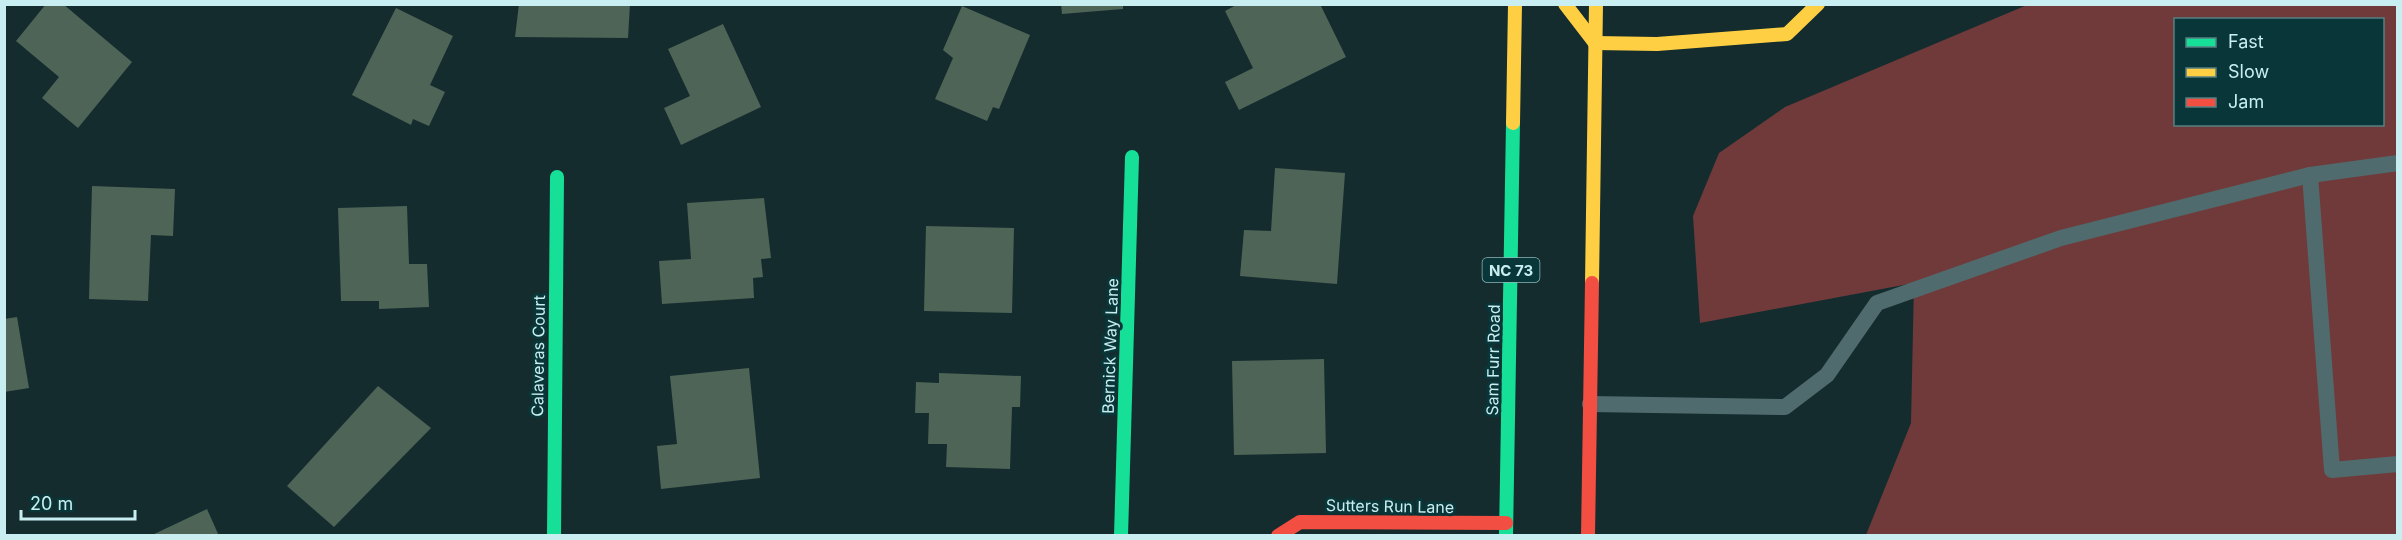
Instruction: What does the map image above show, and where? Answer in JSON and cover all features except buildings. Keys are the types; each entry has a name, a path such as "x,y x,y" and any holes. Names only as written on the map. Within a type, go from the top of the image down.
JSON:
{"street":[{"name":"Sam Furr Road","path":"1506,529 1515,4"},
{"path":"1565,4 1595,43"},
{"path":"1588,536 1596,4"},
{"path":"1595,43 1657,44 1788,33 1818,4"},
{"name":"Bernick Way Lane","path":"1121,536 1132,157"},
{"name":"Calaveras Court","path":"554,536 556,177"},
{"name":"Sutters Run Lane","path":"1278,536 1300,522 1506,529"},
{"path":"1506,529 1523,536"}],"lane":[{"path":"1590,404 1785,406 1827,375 1877,303 2061,238 2310,175 2397,163"},
{"path":"2310,175 2332,470 2397,464"}],"shaded area":[{"path":"2027,5 2397,5 2397,535 1866,535 1911,423 1914,283 1700,323 1693,216 1719,153 1785,107"}],"traffic: fast":[{"path":"1506,536 1513,123"},
{"path":"1121,536 1132,157"},
{"path":"554,536 557,177"}],"traffic: slow":[{"path":"1513,123 1515,4"},
{"path":"1565,4 1595,43"},
{"path":"1592,283 1596,4"},
{"path":"1595,43 1657,44 1787,34 1818,4"}],"traffic: jam":[{"path":"1588,536 1592,283"},
{"path":"1278,536 1300,522 1506,523"}]}
